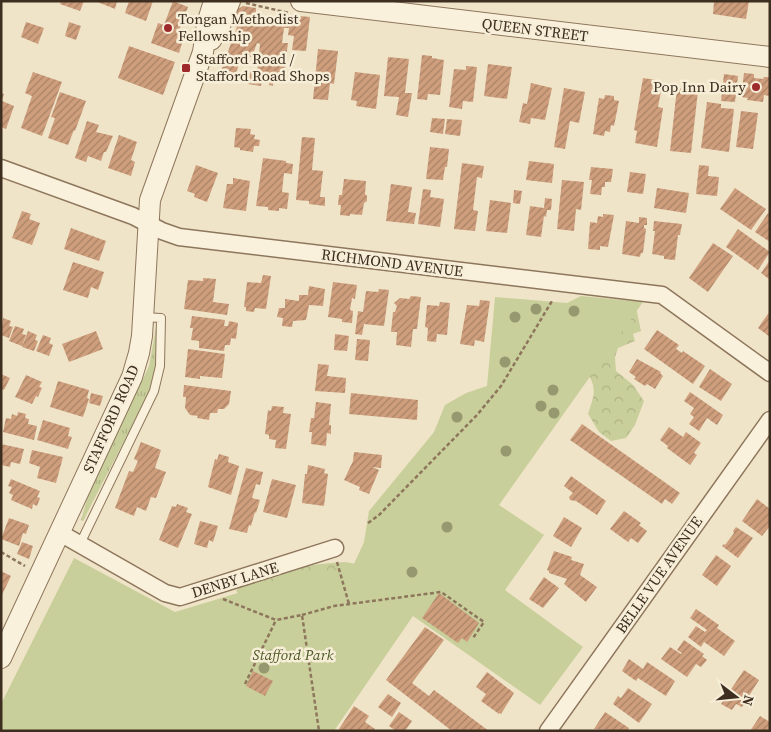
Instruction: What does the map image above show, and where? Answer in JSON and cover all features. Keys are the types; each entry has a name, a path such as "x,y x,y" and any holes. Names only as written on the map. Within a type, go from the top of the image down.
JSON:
{"street":[{"name":"STAFFORD ROAD","path":"1,658 132,377 139,353 143,317 150,200 203,52 207,24 214,1"},
{"name":"STAFFORD ROAD","path":"203,52 219,28 230,1"},
{"name":"QUEEN STREET","path":"301,1 770,57"},
{"name":"RICHMOND AVENUE","path":"1,168 133,216 179,237 662,295 770,373"},
{"name":"BELLE VUE AVENUE","path":"548,731 770,420"},
{"name":"DENBY LANE","path":"60,533 165,593 180,597 335,548"}],"lane":[{"path":"80,544 154,391 160,366 161,318 143,317"}],"path":[{"path":"368,523 379,515 464,428 501,386 552,301"},
{"path":"1,552 28,568"},
{"path":"337,565 348,604"},
{"path":"217,597 276,620 334,606 441,592 484,622 473,638"},
{"path":"302,614 319,731"},
{"path":"245,684 276,620"}],"green space":[{"name":"Stafford Park","path":"581,296 643,302 499,505 544,535 505,590 583,647 540,705 413,616 334,731 1,731 1,704 74,558 175,612 307,572 319,575 353,566 364,542 369,511 434,432 445,405 466,393 487,386 495,297 567,303"},
{"path":"636,307 641,331 633,334 635,341 618,348 615,357 616,371 633,385 644,401 635,425 626,438 611,441 599,432 588,414 594,391 586,369"},
{"path":"156,327 158,327 157,370 153,385 83,521 81,520 89,492 149,366"},
{"path":"346,562 361,565 242,602 236,590 252,579 272,572 312,565"}],"building":[{"path":"61,1 84,1 80,11 60,4"},
{"path":"95,1 117,1 115,9"},
{"path":"129,1 153,1 146,21 125,13"},
{"name":"Tongan Methodist Fellowship","path":"173,1 188,7 179,31 185,34 179,53 151,43 158,23 164,25"},
{"path":"714,1 749,1 746,19 713,14"},
{"path":"243,6 256,8 256,17 290,22 291,15 310,17 306,51 292,50 294,36 288,35 289,28 284,28 282,43 288,43 283,80 274,78 273,86 269,85 270,82 262,81 261,86 248,84 250,71 257,72 260,44 257,43 252,57 243,55 233,80 219,76 237,27 229,24 233,12"},
{"path":"26,22 44,28 38,44 21,37"},
{"path":"69,22 81,26 76,40 65,36"},
{"path":"129,46 175,62 163,95 118,78"},
{"path":"318,49 338,51 334,84 330,83 328,100 313,99"},
{"path":"422,55 444,60 440,95 428,94 427,100 417,99"},
{"path":"388,57 409,59 405,93 412,93 408,117 396,115 399,97 384,96"},
{"path":"488,64 512,67 507,99 484,96"},
{"path":"466,66 477,67 473,102 463,101 462,109 449,107 454,69 466,70"},
{"path":"33,72 62,82 42,136 21,128 32,96 25,93"},
{"path":"355,72 380,75 376,109 356,106 357,101 351,100"},
{"name":"Pop Inn Dairy","path":"744,73 754,74 754,78 763,79 764,77 770,77 770,96 764,95 763,102 747,100 748,98 741,97"},
{"path":"724,74 738,76 735,102 721,101"},
{"path":"643,78 663,81 658,107 663,108 657,147 635,143 637,131 634,130"},
{"path":"531,83 552,88 545,120 531,118 530,124 519,122 523,103 527,104"},
{"path":"564,88 585,92 579,123 570,121 565,149 554,147"},
{"path":"677,88 698,91 691,153 670,151"},
{"path":"60,92 86,101 68,145 48,138 55,118 51,117"},
{"path":"1,93 4,94 2,101 14,106 6,129 1,127"},
{"path":"605,95 614,96 614,100 619,101 614,126 611,125 610,132 605,131 604,136 593,134 599,98 604,99"},
{"path":"707,102 721,104 721,108 734,109 729,152 701,148"},
{"path":"741,111 758,113 753,149 736,147"},
{"path":"432,118 445,119 443,134 430,132"},
{"path":"447,119 462,120 460,136 445,134"},
{"path":"87,121 99,125 96,132 113,136 101,161 88,156 86,162 75,158"},
{"path":"236,128 251,129 250,134 255,135 254,139 260,140 259,146 254,146 253,152 234,147"},
{"path":"119,135 137,142 131,160 135,162 131,176 108,168"},
{"path":"302,137 315,138 312,170 323,171 320,197 325,197 325,206 309,204 309,201 296,200"},
{"path":"430,147 449,149 443,180 426,179"},
{"path":"263,158 286,161 286,163 293,164 292,174 284,173 282,192 289,193 287,209 279,208 279,211 268,210 268,207 256,206"},
{"path":"529,161 554,164 552,183 526,180"},
{"path":"462,163 484,166 482,178 477,177 473,210 478,211 475,231 454,229"},
{"path":"196,165 218,173 207,202 194,197 195,194 187,191"},
{"path":"699,165 709,166 708,176 719,177 717,196 696,194"},
{"path":"591,167 613,169 611,182 605,182 601,195 590,194 592,180 589,180"},
{"path":"630,172 646,174 643,194 627,192"},
{"path":"233,178 250,181 246,211 223,208 227,184 233,184"},
{"path":"344,179 366,181 365,194 367,201 364,203 362,215 340,215 339,195 342,195"},
{"path":"562,180 584,182 581,210 576,209 574,231 557,229"},
{"path":"391,184 412,187 408,212 416,213 414,224 386,221"},
{"path":"657,188 689,193 686,213 654,208"},
{"path":"735,188 766,209 751,230 720,209"},
{"path":"423,189 431,190 430,197 444,199 440,227 418,224"},
{"path":"514,190 522,191 520,204 513,203"},
{"path":"545,198 552,199 551,210 547,210 546,217 544,216 541,237 526,235 530,206 544,208"},
{"path":"490,200 511,203 507,233 486,231"},
{"path":"22,211 31,214 29,219 40,223 32,245 12,238"},
{"path":"768,213 770,215 770,242 755,232"},
{"path":"603,214 614,215 608,247 600,246 600,250 588,249 590,222 597,223 598,216 603,217"},
{"path":"639,217 647,218 647,225 644,225 646,229 643,253 641,253 640,257 622,254 626,221 639,223"},
{"path":"654,221 682,224 680,235 678,235 675,260 664,259 664,256 652,254 655,231 653,231"},
{"path":"71,228 106,241 99,261 64,249"},
{"path":"738,229 770,252 758,270 726,247"},
{"path":"713,243 733,256 708,292 689,278"},
{"path":"770,260 770,280 761,273"},
{"path":"73,262 104,272 98,290 91,287 88,298 63,290"},
{"path":"263,275 271,276 266,309 255,308 254,312 246,311 246,307 244,307 247,282 261,283"},
{"path":"203,278 216,279 213,302 229,304 227,315 184,309 188,280 203,281"},
{"path":"333,282 357,285 355,299 352,298 350,310 353,311 352,323 328,317"},
{"path":"309,286 325,289 323,306 309,305 306,320 293,321 292,327 282,326 283,318 277,317 279,308 285,308 285,299 299,301 299,295 308,295"},
{"path":"379,289 389,290 384,326 364,324 362,335 355,334 358,311 363,312 366,291 378,292"},
{"path":"411,296 421,297 417,329 413,329 411,347 396,345 397,332 391,332 393,312 395,312 397,306 394,303 400,298 409,299"},
{"path":"480,300 490,301 484,342 475,340 474,346 460,344 467,305 479,306"},
{"path":"440,302 450,303 447,335 437,334 436,342 427,341 428,328 425,327 427,305 439,306"},
{"path":"770,311 770,337 758,328"},
{"path":"192,316 225,320 224,326 228,326 229,321 238,323 236,339 231,338 230,345 225,345 224,351 199,348 199,341 191,340"},
{"path":"3,318 11,321 9,326 13,327 9,338 1,335"},
{"path":"15,326 24,329 22,334 26,335 22,346 9,341"},
{"path":"657,330 679,345 676,349 682,353 683,351 705,366 693,384 644,349"},
{"path":"28,331 37,335 35,340 38,341 34,351 22,347"},
{"path":"96,331 103,349 69,362 62,344"},
{"path":"335,334 349,336 347,351 334,350"},
{"path":"43,335 51,338 49,343 53,345 49,356 36,351"},
{"path":"357,339 370,340 368,361 355,360"},
{"path":"188,349 225,354 222,378 200,376 200,379 185,377"},
{"path":"637,359 661,372 663,376 655,389 647,384 645,386 634,379 636,377 629,372"},
{"path":"318,364 329,365 327,376 346,378 345,393 315,391"},
{"path":"710,369 732,384 721,401 699,387"},
{"path":"1,374 10,378 4,390 1,389"},
{"path":"26,375 42,382 39,387 42,388 38,397 36,396 32,404 15,397"},
{"path":"58,381 89,390 87,398 89,399 83,417 50,407"},
{"path":"184,385 231,391 229,404 224,409 218,409 217,413 210,413 209,420 197,418 198,416 190,415 185,408 186,397 183,397"},
{"path":"690,392 723,415 717,425 707,418 699,431 689,424 694,417 690,414 694,408 684,401"},
{"path":"91,393 103,396 100,406 89,403"},
{"path":"351,393 418,400 417,420 349,414"},
{"path":"316,402 331,404 329,425 331,425 331,434 327,433 326,446 311,444 312,432 309,432 311,418 314,418"},
{"path":"272,406 284,407 283,413 291,414 286,449 275,448 276,440 269,439 269,435 265,434 268,410 271,411"},
{"path":"18,412 26,414 25,418 29,419 28,424 37,426 34,440 3,432 6,418 11,419 12,414 17,416"},
{"path":"43,420 70,428 68,436 72,437 68,449 37,440"},
{"path":"582,424 680,493 672,504 665,499 662,504 570,440"},
{"path":"669,427 683,437 686,432 701,443 694,453 697,455 690,465 667,448 668,446 660,440"},
{"path":"141,442 161,450 155,468 166,472 156,498 151,497 146,511 137,507 134,516 115,508 129,471 133,472 138,461 134,459"},
{"path":"1,444 24,449 20,464 11,462 10,467 1,465"},
{"path":"32,450 63,457 56,483 37,478 40,467 29,463"},
{"path":"354,452 382,455 381,468 372,467 379,470 369,494 359,490 360,487 344,480 353,461"},
{"path":"219,454 229,457 228,462 239,466 231,495 208,487 215,459 217,460"},
{"path":"308,465 325,469 324,473 328,474 324,506 302,503 305,474 307,474"},
{"path":"246,468 263,472 260,485 256,484 252,498 260,500 247,533 229,529"},
{"path":"571,476 606,501 597,515 576,501 570,500 569,497 573,493 564,486"},
{"path":"11,479 40,491 37,497 40,498 37,506 33,504 32,509 11,500 13,495 9,493 12,487 8,486"},
{"path":"272,479 296,485 287,518 263,512"},
{"path":"757,499 770,509 770,526 762,536 742,521"},
{"path":"177,504 188,508 186,512 192,514 178,548 159,540 172,506 176,507"},
{"path":"624,511 641,523 639,525 647,531 638,543 631,538 628,542 610,529"},
{"path":"564,517 582,528 571,547 553,536"},
{"path":"9,518 29,525 26,534 23,533 19,546 1,539"},
{"path":"200,521 218,526 213,542 209,540 207,548 194,544"},
{"path":"736,527 753,538 738,558 722,546 725,545 734,533 733,531"},
{"path":"22,542 33,546 29,559 17,554"},
{"path":"554,551 572,557 571,560 584,564 580,575 597,587 586,602 564,584 567,579 549,573 547,570"},
{"path":"716,555 731,566 717,586 702,575"},
{"path":"1,571 11,576 1,597"},
{"path":"544,577 559,588 543,608 529,599"},
{"path":"439,593 479,623 467,642 462,638 458,643 422,618"},
{"path":"696,609 719,625 717,628 735,641 724,656 704,642 701,647 688,637 696,626 705,632 707,630 690,618"},
{"path":"425,627 444,640 412,683 429,696 434,690 489,731 452,731 386,680"},
{"path":"684,640 704,654 702,656 707,660 701,667 696,664 687,677 661,659 670,647 681,654 677,650"},
{"path":"629,659 643,669 647,662 675,681 666,696 638,678 636,681 622,671"},
{"path":"744,670 759,680 742,707 736,704 732,710 721,704"},
{"path":"253,671 273,681 265,696 246,686"},
{"path":"487,672 514,693 501,714 481,701 486,694 476,687"},
{"path":"628,688 652,704 639,723 613,704 618,696 621,698"},
{"path":"388,694 401,703 392,717 378,707"},
{"path":"354,706 369,716 365,722 375,729 374,731 341,731 339,729"},
{"path":"399,712 412,721 405,731 396,731 389,726"},
{"path":"605,712 629,728 627,731 594,729"},
{"path":"760,716 770,722 770,731 750,731"}],"place":[{"name":"Tongan Methodist Fellowship","path":"168,28"},
{"name":"Stafford Road / Stafford Road Shops","path":"186,68"},
{"name":"Pop Inn Dairy","path":"756,87"}]}
